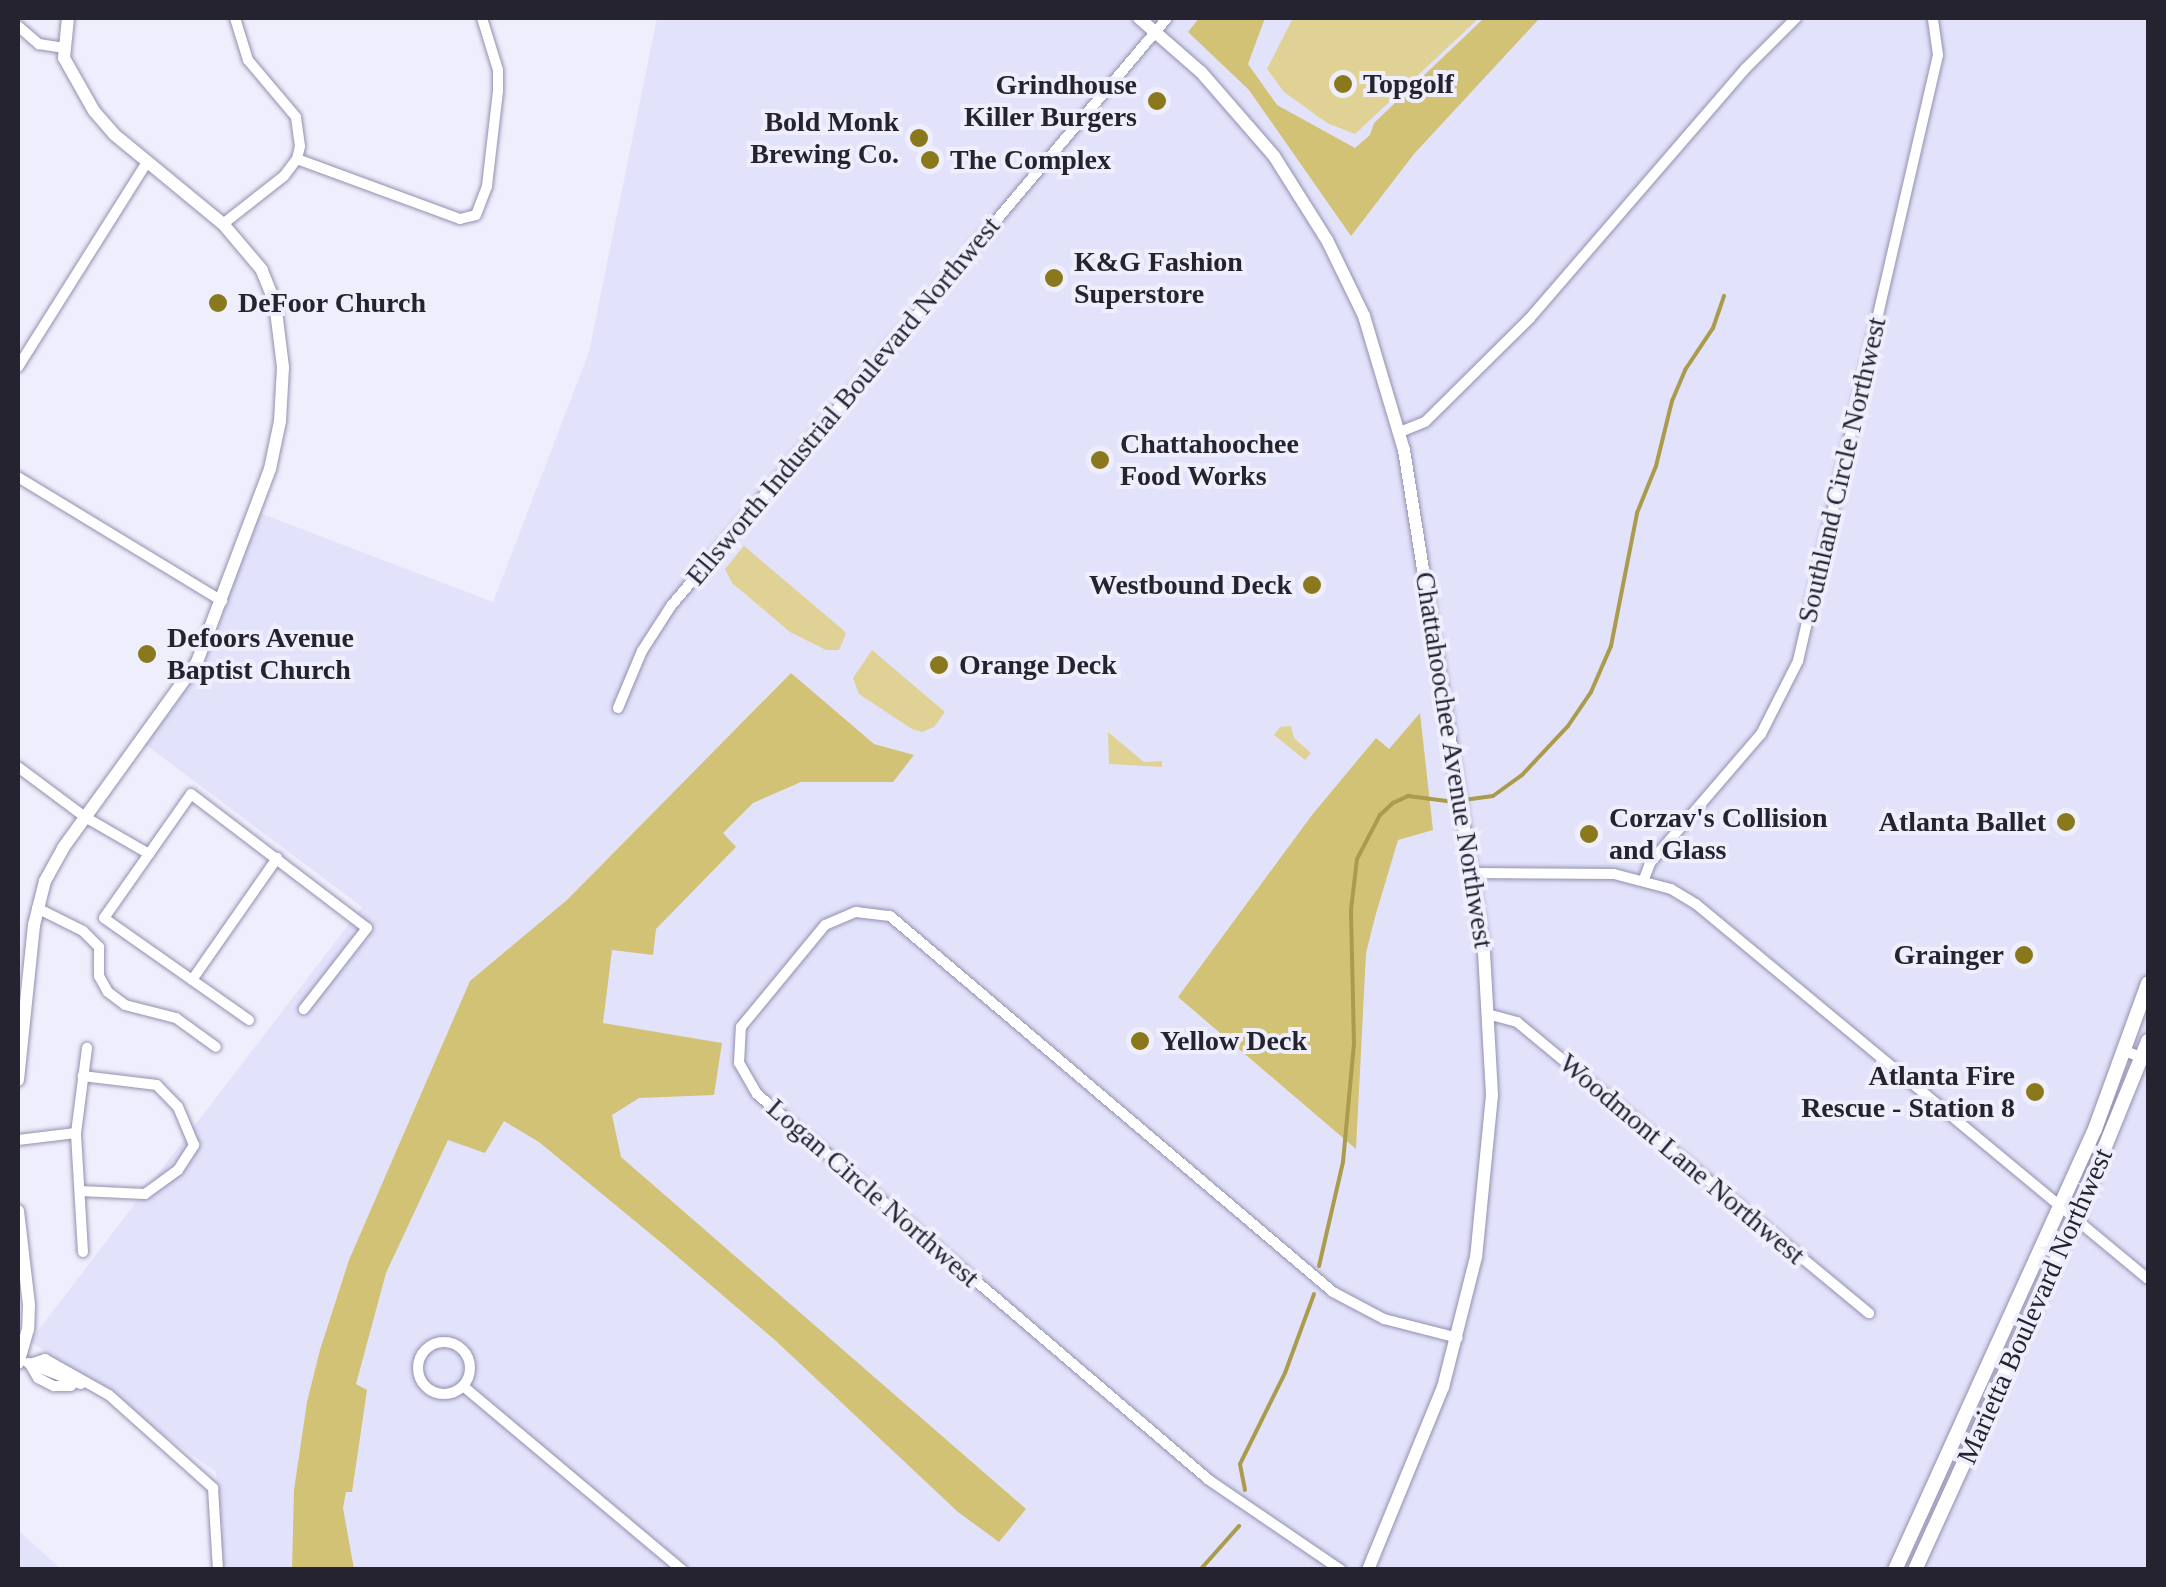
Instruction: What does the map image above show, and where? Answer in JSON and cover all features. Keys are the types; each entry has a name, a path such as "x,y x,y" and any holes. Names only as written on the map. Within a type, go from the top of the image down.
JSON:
{"main road":[{"path":"1896,1570 2060,1206 2125,1051 2148,983"},
{"name":"Marietta Boulevard Northwest","path":"1915,1570 2146,1059 2148,1041"}],"street":[{"path":"18,1080 20,1033 37,908 54,862 197,662 270,469 280,421 283,367 280,324 269,285 252,256 223,224 147,162 94,111 68,68 63,48 68,18"},
{"path":"223,224 284,176 297,160 296,117 248,60 234,18"},
{"path":"297,160 460,218 470,218 480,209 488,178 498,70 482,18"},
{"name":"Chattahoochee Avenue Northwest","path":"1139,18 1244,117 1308,206 1364,316 1400,432 1460,787 1491,1016 1488,1178 1458,1338 1426,1433 1368,1570"},
{"name":"Ellsworth Industrial Boulevard Northwest","path":"618,708 642,650 670,606 1167,18"},
{"path":"1400,432 1425,422 1530,318 1746,68 1796,18"},
{"name":"Southland Circle Northwest","path":"1644,878 1650,863 1761,734 1798,661 1938,56 1933,18"},
{"path":"18,26 38,44 63,48"},
{"path":"18,367 147,162"},
{"path":"18,476 222,602"},
{"path":"18,767 85,818 149,854"},
{"path":"249,1020 104,918 191,794 368,928 304,1009"},
{"path":"192,980 277,858"},
{"path":"1472,873 1533,871 1644,878 1696,904 2148,1279"},
{"path":"37,908 83,931 99,947 100,976 108,992 125,1006 176,1018 216,1047"},
{"name":"Logan Circle Northwest","path":"1342,1570 1208,1479 757,1094 739,1063 741,1027 825,924 856,912 890,916 1334,1292 1384,1319 1458,1338"},
{"name":"Woodmont Lane Northwest","path":"1491,1016 1517,1022 1869,1313"},
{"path":"83,1252 76,1133 86,1048"},
{"path":"2125,1051 2146,1059"},
{"path":"80,1190 145,1194 178,1170 194,1145 178,1107 157,1085 83,1076"},
{"path":"18,1140 76,1133"},
{"path":"18,1211 29,1305 22,1362"},
{"path":"450,1342 465,1352 471,1368 463,1386 442,1394 426,1388 418,1364 426,1349 450,1342"},
{"path":"22,1362 45,1359 109,1395 213,1488 218,1570"},
{"path":"22,1362 38,1378 54,1386 92,1386"},
{"path":"463,1386 682,1570"}],"shaded area":[{"path":"657,18 1484,18 1375,123 1414,154 1540,18 2148,18 2148,1569 222,1569 216,1472 30,1341 362,907 142,742 197,662 257,512 493,602 589,352"},
{"path":"1199,18 1265,18 1248,64 1277,105 1355,148 1370,135 1374,123 1484,18 1540,18 1414,154 1351,236 1249,90 1188,32"},
{"name":"Topgolf","path":"1293,18 1479,18 1355,134 1327,123 1284,92 1267,69"},
{"path":"744,546 842,629 846,634 839,650 826,650 790,632 732,583 725,569"},
{"path":"872,650 945,712 934,727 922,732 912,729 859,694 853,678"},
{"path":"791,673 874,744 914,755 893,782 801,782 753,803 723,833 736,847 656,929 653,955 612,950 603,1023 722,1043 714,1095 639,1098 612,1115 621,1157 1026,1509 999,1542 958,1512 777,1342 539,1142 504,1121 485,1153 448,1140 386,1273 356,1384 367,1390 352,1492 346,1492 343,1508 354,1569 292,1569 294,1490 307,1402 320,1350 349,1260 470,981 567,900"},
{"path":"1420,713 1433,830 1398,840 1366,953 1356,1149 1178,997 1312,815 1376,738 1389,749"},
{"path":"1291,726 1294,738 1311,753 1305,760 1274,735 1280,727"},
{"path":"1108,732 1144,762 1162,761 1162,767 1109,764"},
{"path":"18,1530 61,1569 18,1569"}],"waterway":[{"path":"1464,800 1493,796 1522,775 1568,726 1591,692 1611,646 1637,513 1656,466 1672,401 1685,370 1713,328 1724,296"},
{"path":"1319,1266 1343,1162 1354,1044 1351,910 1357,859 1380,815 1393,803 1408,796 1455,802"},
{"path":"1245,1490 1240,1464 1285,1373 1314,1294"},
{"path":"1200,1570 1239,1526"}],"place":[{"name":"Topgolf","path":"1343,84"},
{"name":"Grindhouse Killer Burgers","path":"1157,101"},
{"name":"Bold Monk Brewing Co.","path":"919,138"},
{"name":"The Complex","path":"930,160"},
{"name":"K&G Fashion Superstore","path":"1054,278"},
{"name":"DeFoor Church","path":"218,303"},
{"name":"Chattahoochee Food Works","path":"1100,460"},
{"name":"Westbound Deck","path":"1312,585"},
{"name":"Defoors Avenue Baptist Church","path":"147,654"},
{"name":"Orange Deck","path":"939,665"},
{"name":"Atlanta Ballet","path":"2066,822"},
{"name":"Corzav's Collision and Glass","path":"1589,834"},
{"name":"Grainger","path":"2024,955"},
{"name":"Yellow Deck","path":"1140,1041"},
{"name":"Atlanta Fire Rescue - Station 8","path":"2035,1092"}]}
